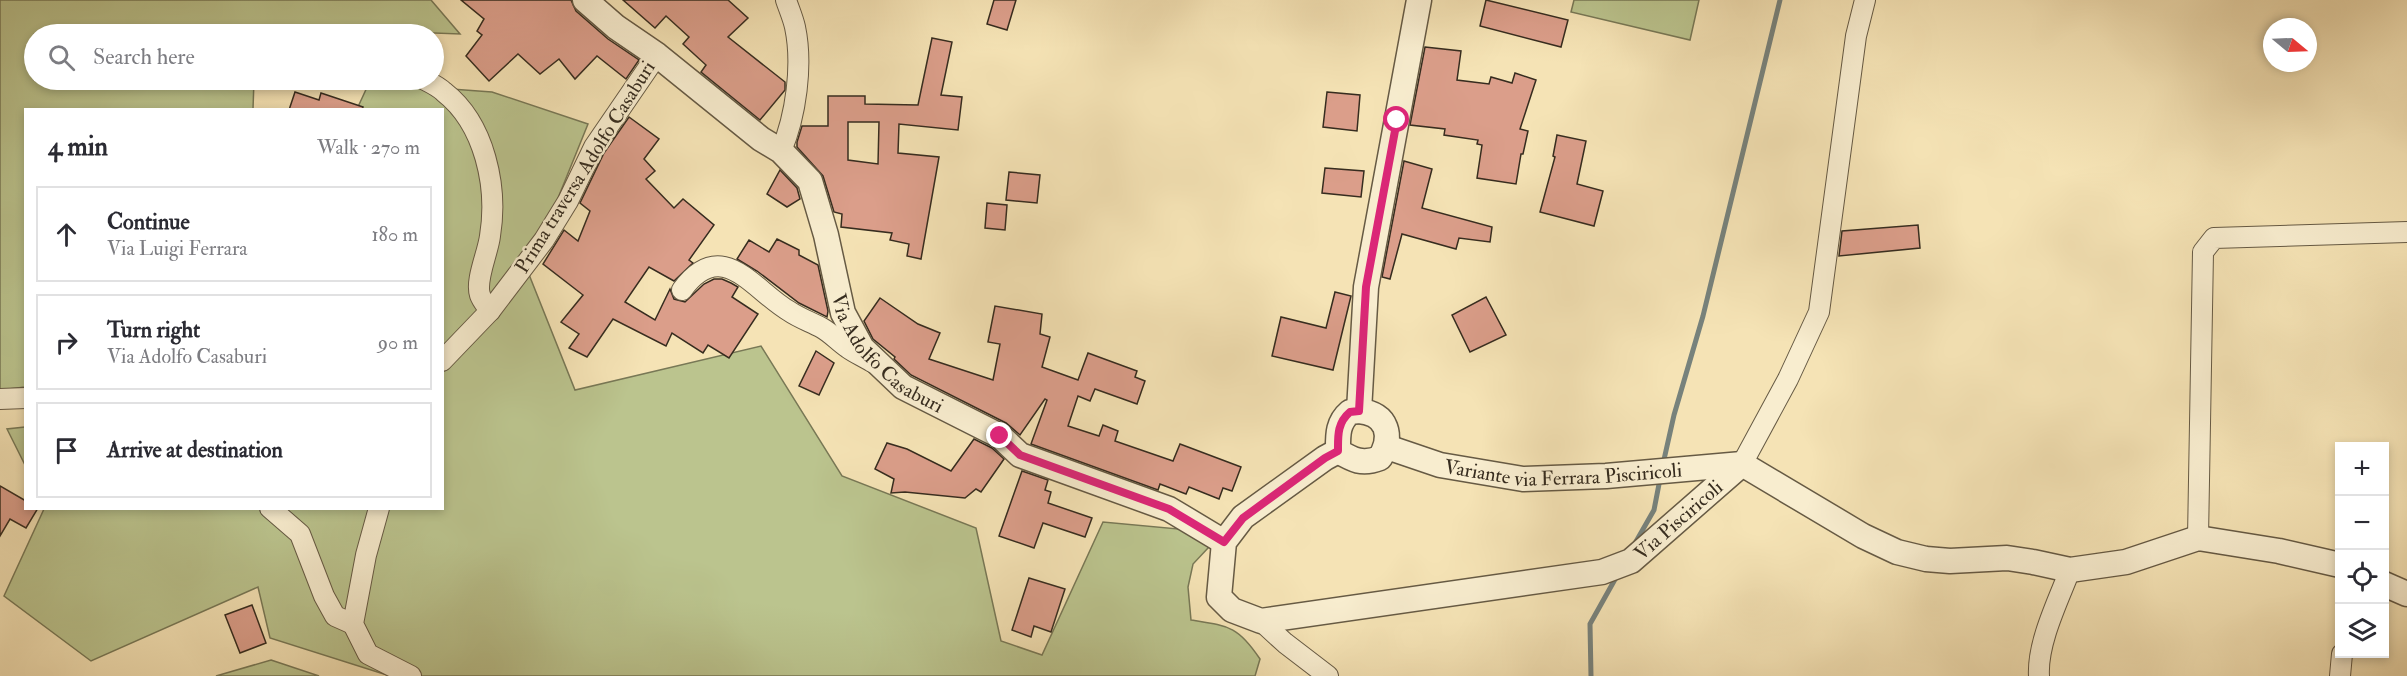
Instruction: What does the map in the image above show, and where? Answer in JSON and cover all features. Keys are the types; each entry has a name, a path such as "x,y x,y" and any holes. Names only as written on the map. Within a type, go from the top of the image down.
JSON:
{"street":[{"path":"585,0 615,27 657,55"},
{"path":"601,0 632,26 657,55"},
{"path":"781,151 790,130 798,71 795,27 786,0"},
{"path":"1359,411 1366,287 1419,0"},
{"path":"1865,0 1856,36 1819,312 1788,379 1735,471 1897,552 1926,559 1950,561 2007,558 2033,561 2070,570 2126,562 2198,538 2279,551 2335,564"},
{"name":"Via Adolfo Casaburi","path":"657,55 761,139 781,151 810,181 826,235 843,313 862,348 903,387 1000,436 1020,455 1169,509 1224,542"},
{"name":"Prima traversa Adolfo Casaburi","path":"444,360 490,311 544,240 568,201 594,147 657,55"},
{"path":"442,90 462,110 482,146 492,194 492,213 480,294 490,311"},
{"path":"2198,538 2203,252 2214,238 2407,232"},
{"path":"682,290 690,279 706,268 741,272 787,310 824,329 848,348 881,367"},
{"path":"0,399 24,398"},
{"path":"1359,411 1371,414 1380,420 1388,433 1387,447 1380,458 1371,462 1353,461 1338,451 1338,429 1350,412 1359,411"},
{"name":"Variante via Ferrara Pisciricoli","path":"1387,447 1440,465 1523,479 1606,476 1695,466 1735,471"},
{"path":"1328,676 1261,621 1232,610 1219,597 1224,542 1243,518 1338,451"},
{"name":"Via Pisciricoli","path":"1261,621 1602,572 1632,561 1735,471"},
{"path":"272,510 300,534 324,596 335,616 353,624"},
{"path":"378,510 366,555 353,624 368,654 411,676"},
{"path":"2039,676 2052,616 2070,570"},
{"path":"2389,586 2407,594"},
{"path":"2340,676 2342,658"}],"green space":[{"path":"0,0 431,0 460,34 444,33 444,24 24,24 24,90 254,90 253,108 24,108 24,387 0,390"},
{"path":"1574,0 1699,0 1690,40 1571,12"},
{"path":"444,88 492,92 588,124 528,272 575,390 761,346 842,476 976,528 1001,641 1042,655 1103,522 1222,533 1193,564 1188,587 1191,620 1224,626 1239,634 1260,659 1255,676 390,676 270,638 258,587 91,661 4,596 44,510 444,510 444,108 357,108 366,90"},
{"path":"24,427 24,463 7,429"},
{"path":"271,660 319,676 216,676"}],"building":[{"path":"461,0 571,0 576,11 608,39 639,60 626,79 597,56 575,79 559,59 540,74 518,54 489,81 466,56 482,35 477,31 484,19"},
{"path":"623,0 728,0 748,18 728,37 785,82 785,90 760,120 701,72 706,65 683,44 689,37 666,16 655,28"},
{"path":"994,0 1016,0 1007,30 987,24"},
{"path":"1486,0 1568,20 1561,47 1480,26"},
{"path":"932,38 952,42 941,95 962,97 958,130 899,124 898,153 939,157 921,259 907,256 909,244 890,240 892,233 841,227 842,214 834,212 823,176 797,147 802,126 828,126 828,96 865,96 865,104 918,105","holes":["848,122 879,122 878,164 848,160"]},
{"path":"1425,47 1461,51 1457,80 1489,84 1491,77 1512,83 1515,73 1536,80 1520,129 1528,131 1516,184 1477,178 1482,145 1477,144 1478,140 1444,135 1445,129 1410,125"},
{"path":"295,92 319,100 321,93 363,107 363,108 290,108"},
{"path":"1327,92 1360,95 1357,131 1323,127"},
{"path":"629,117 659,139 644,159 655,171 646,179 674,208 683,199 714,225 689,260 693,263 674,281 649,267 625,302 655,320 670,289 674,299 685,302 704,284 714,279 722,279 731,283 738,287 732,297 758,314 729,358 708,345 703,353 672,333 666,346 613,319 587,357 569,348 579,334 561,322 583,295 543,264 564,230 578,241 590,211 580,203 604,153"},
{"path":"1557,135 1586,141 1577,184 1603,191 1594,226 1540,212 1555,157 1553,156"},
{"path":"1404,161 1432,169 1422,208 1492,227 1490,242 1459,238 1456,249 1402,234 1390,279 1382,277"},
{"path":"1325,168 1364,171 1361,197 1322,193"},
{"path":"780,170 797,188 800,199 787,207 767,194"},
{"path":"1009,172 1040,175 1037,203 1006,200"},
{"path":"987,203 1007,205 1005,230 985,228"},
{"path":"1918,225 1920,248 1839,256 1842,231"},
{"path":"777,239 799,250 799,255 818,265 828,311 827,317 799,303 737,259 749,240 769,252"},
{"path":"1335,292 1351,296 1333,370 1272,356 1281,317 1326,328"},
{"path":"1486,297 1506,335 1470,352 1452,315"},
{"path":"880,298 918,324 940,333 929,359 993,380 1000,344 988,342 995,306 1042,314 1040,334 1050,337 1042,367 1078,380 1088,353 1137,371 1135,377 1145,381 1137,404 1095,389 1090,401 1078,396 1068,426 1099,436 1103,425 1118,431 1115,441 1173,461 1180,444 1241,467 1232,491 1223,488 1219,499 1189,487 1186,494 1160,484 1158,490 1031,444 1047,400 1045,399 1020,435 1006,423 911,375 894,359 895,357 873,339 864,321"},
{"path":"816,351 834,363 819,395 799,386"},
{"path":"974,439 992,448 1004,459 981,492 976,489 965,498 905,492 891,493 894,479 875,469 887,443 907,449 951,471"},
{"path":"1022,471 1048,480 1045,490 1051,492 1048,503 1092,518 1085,537 1043,523 1034,548 999,536"},
{"path":"0,486 24,500 24,510 37,510 26,528 10,519 0,536"},
{"path":"1029,578 1065,589 1051,632 1034,626 1031,637 1012,630"},
{"path":"252,605 266,643 240,653 225,615"}],"waterway":[{"path":"1663,464 1674,415 1703,316 1780,0"},
{"path":"1634,545 1654,510 1660,479"},
{"path":"1591,676 1590,624 1618,574"}],"route":[{"path":"1000,436 1020,455 1169,509 1224,542 1243,518 1338,451 1338,429 1350,412 1359,411 1366,287 1397,120"}]}
